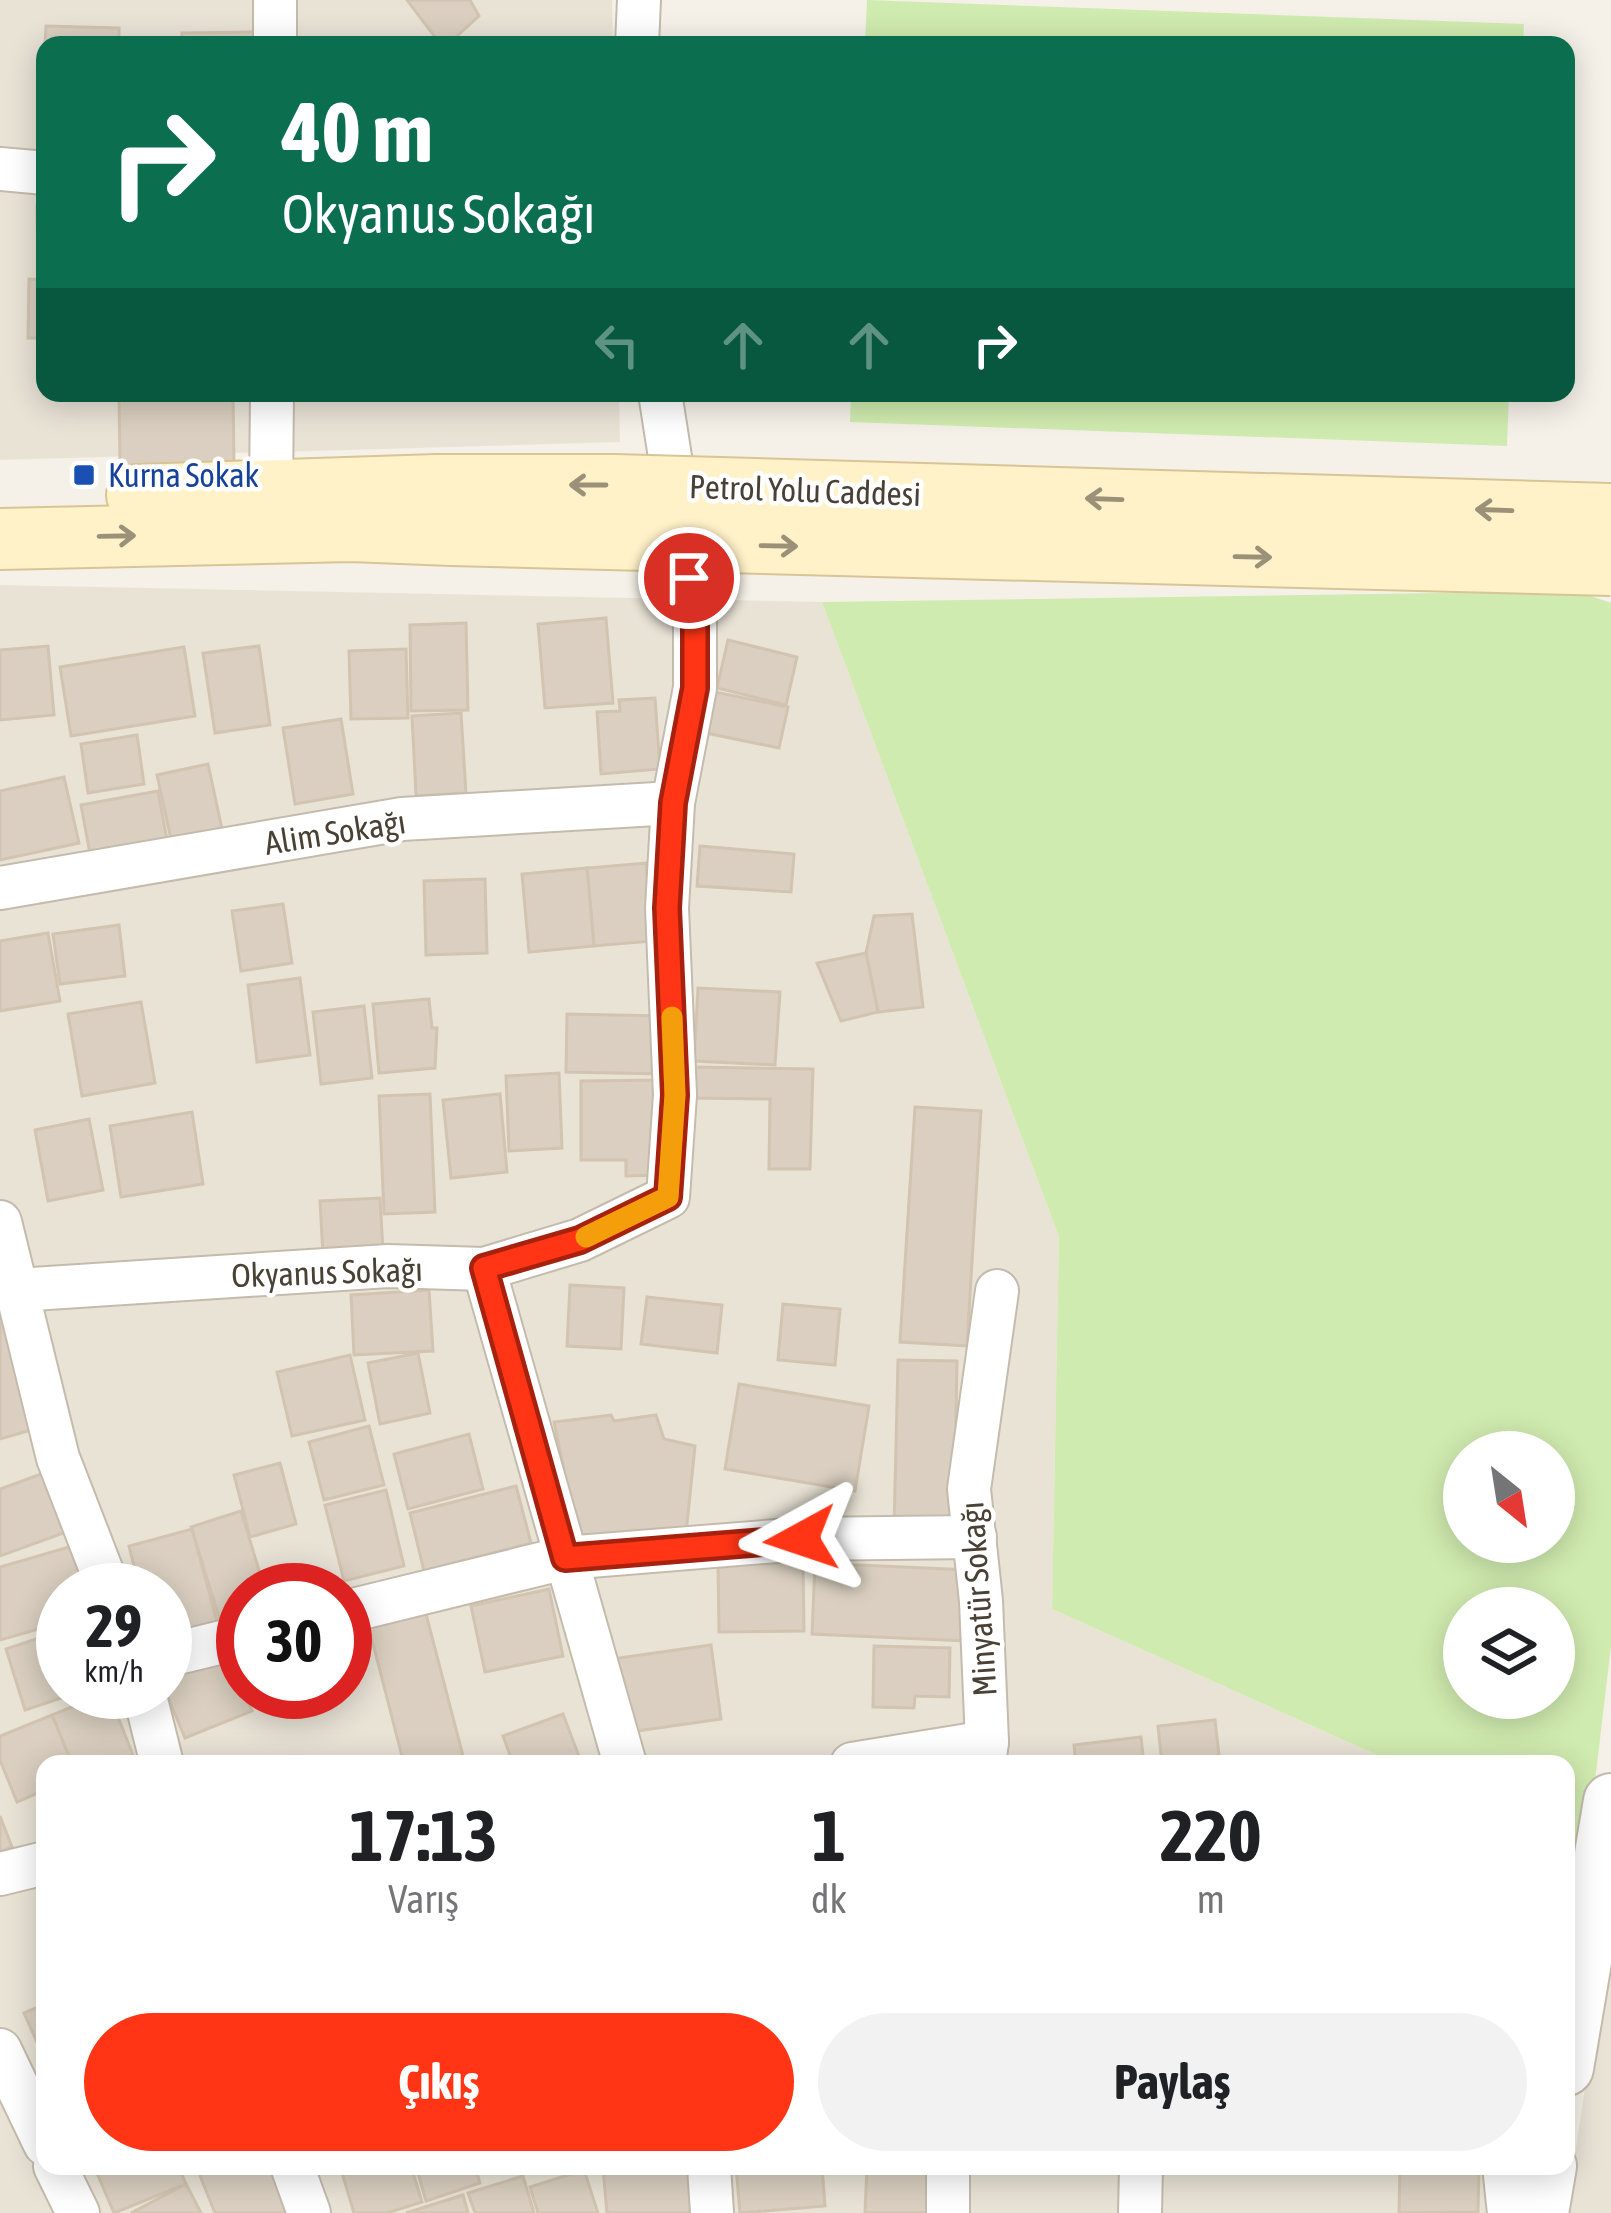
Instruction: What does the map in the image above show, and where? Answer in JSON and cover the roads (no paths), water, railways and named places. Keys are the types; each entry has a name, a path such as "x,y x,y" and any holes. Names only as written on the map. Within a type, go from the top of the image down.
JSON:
{"main road":[{"name":"Petrol Yolu Caddesi","path":"0,538 351,531 444,510 614,485 1611,514"},
{"name":"Petrol Yolu Caddesi","path":"0,501 271,490 444,510 1611,566"}],"street":[{"path":"275,0 275,36"},
{"path":"637,36 639,0"},
{"path":"0,196 0,170 36,172"},
{"path":"271,490 272,402"},
{"path":"662,406 695,617 695,688 673,803"},
{"name":"Alim Sokağı","path":"0,888 402,820 673,803"},
{"name":"Okyanus Sokağı","path":"16,1290 388,1266 484,1268 580,1240 668,1197 675,1095 667,908 673,803"},
{"path":"0,1222 58,1459 98,1563"},
{"path":"484,1268 622,1755"},
{"name":"Minyatür Sokağı","path":"985,1753 982,1600 969,1489 997,1291"},
{"path":"372,1605 565,1558 801,1539 975,1537"},
{"path":"151,1719 160,1755"},
{"path":"1575,2015 1611,1801"},
{"path":"0,1874 36,1865"},
{"path":"0,2050 36,2125"},
{"path":"60,2175 78,2213"},
{"path":"295,2175 309,2213"},
{"path":"710,2175 712,2213"},
{"path":"948,2175 948,2213"},
{"path":"1140,2213 1142,2175"},
{"path":"1505,2175 1509,2213"},
{"path":"1541,2213 1547,2175"}],"place":[{"name":"Kurna Sokak","path":"84,475"}]}
